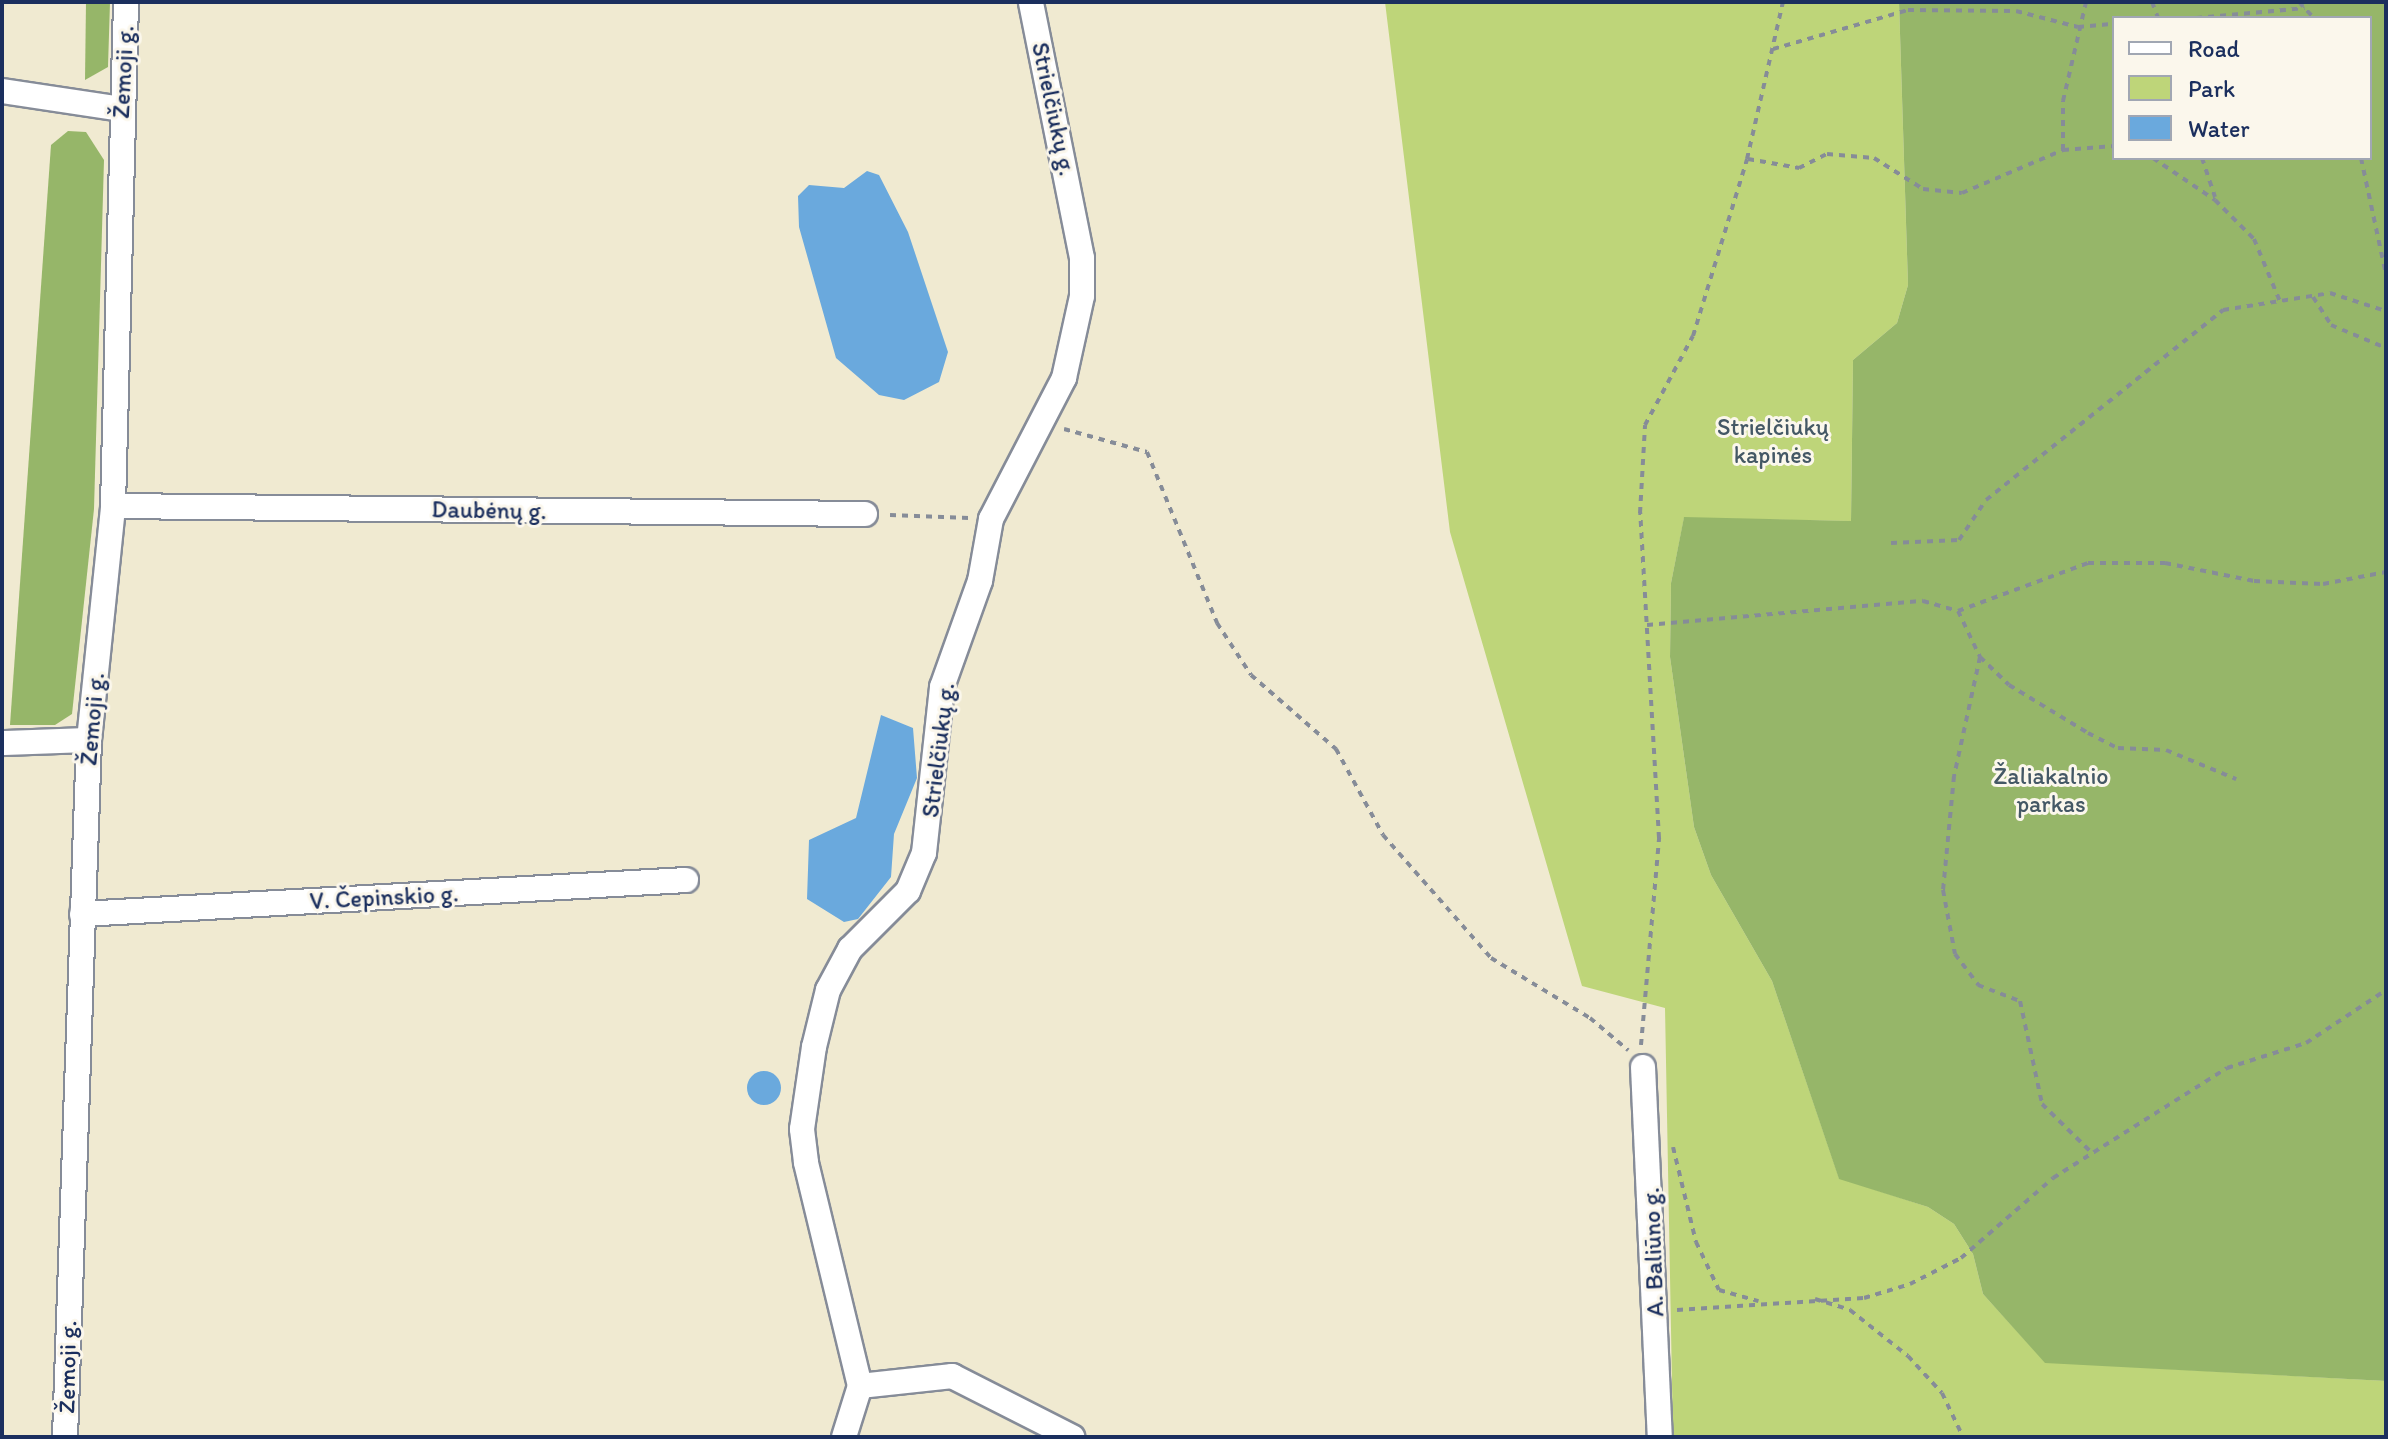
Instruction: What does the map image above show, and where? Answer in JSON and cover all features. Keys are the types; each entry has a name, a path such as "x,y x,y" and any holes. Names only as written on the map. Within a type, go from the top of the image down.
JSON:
{"street":[{"name":"Žemoji g.","path":"65,1437 89,740 113,506 126,2"},
{"name":"Strielčiukų g.","path":"860,1386 806,1162 804,1115 828,990 850,949 908,891 924,853 942,687 980,581 991,519 1041,423 1077,331 1082,258 1031,2"},
{"path":"2,91 121,109"},
{"name":"Daubėnų g.","path":"113,506 865,514"},
{"path":"2,743 89,740"},
{"name":"V. Čepinskio g.","path":"82,914 686,880"},
{"name":"A. Baliūno g.","path":"1643,1067 1660,1437"},
{"path":"844,1437 860,1386 952,1376 1072,1437"}],"path":[{"path":"1643,1067 1639,1008 1659,838 1640,513 1645,425 1693,336 1747,159 1783,2"},
{"path":"2063,150 2063,101 2086,2"},
{"path":"2299,2 2312,16"},
{"path":"2218,16 2305,8"},
{"path":"1773,49 1908,10 2016,11 2078,27 2112,24"},
{"path":"1747,159 1799,168 1827,154 1874,158 1923,189 1962,193 2063,150 2112,146"},
{"path":"2156,160 2215,200 2254,239 2281,304"},
{"path":"2203,160 2215,200"},
{"path":"2361,160 2386,275"},
{"path":"1891,543 1959,540 1986,500 2223,310 2281,304 2330,293 2386,311"},
{"path":"2313,297 2331,325 2386,348"},
{"path":"1041,423 1147,452 1217,623 1251,675 1336,749 1383,835 1491,958 1590,1018 1643,1067"},
{"path":"865,514 991,519"},
{"path":"1647,625 1923,601 1958,611 2088,563 2165,563 2254,581 2309,583 2386,572"},
{"path":"1958,611 1980,657 2009,685 2118,748 2166,750 2236,779"},
{"path":"1980,657 1954,776 1943,890 1955,954 1978,985 2020,1001 2042,1104 2092,1153"},
{"path":"1655,1312 1809,1297 1864,1298 1910,1284 1961,1258 2092,1153 2227,1068 2306,1043 2386,990"},
{"path":"1666,1133 1696,1242 1719,1290 1760,1302"},
{"path":"1809,1297 1850,1310 1908,1356 1942,1393 1963,1437"}],"green space":[{"path":"86,2 110,2 108,67 85,80"},
{"name":"Strielčiukų kapinės","path":"1385,2 1899,2 1908,285 1897,323 1853,360 1851,521 1684,518 1671,583 1670,657 1694,827 1711,875 1772,981 1839,1178 1928,1207 1954,1224 1973,1254 1983,1294 2045,1362 2386,1381 2386,1437 1673,1437 1665,1008 1582,986 1450,532"},
{"name":"Žaliakalnio parkas","path":"1899,2 2386,2 2386,1381 2045,1363 1983,1294 1973,1254 1954,1224 1928,1207 1839,1179 1772,981 1711,875 1694,827 1670,657 1671,583 1684,517 1851,521 1853,360 1897,323 1908,285"},
{"path":"68,131 86,132 104,160 94,509 72,714 55,725 10,725 51,145"}],"water":[{"path":"867,171 879,175 908,232 948,352 939,382 904,400 879,395 836,358 799,227 798,196 809,185 844,188"},
{"path":"881,715 913,728 917,778 894,834 891,877 858,919 844,922 807,899 809,840 856,818"},
{"path":"764,1071 776,1076 781,1088 776,1100 764,1105 752,1100 747,1088 752,1076"}]}
